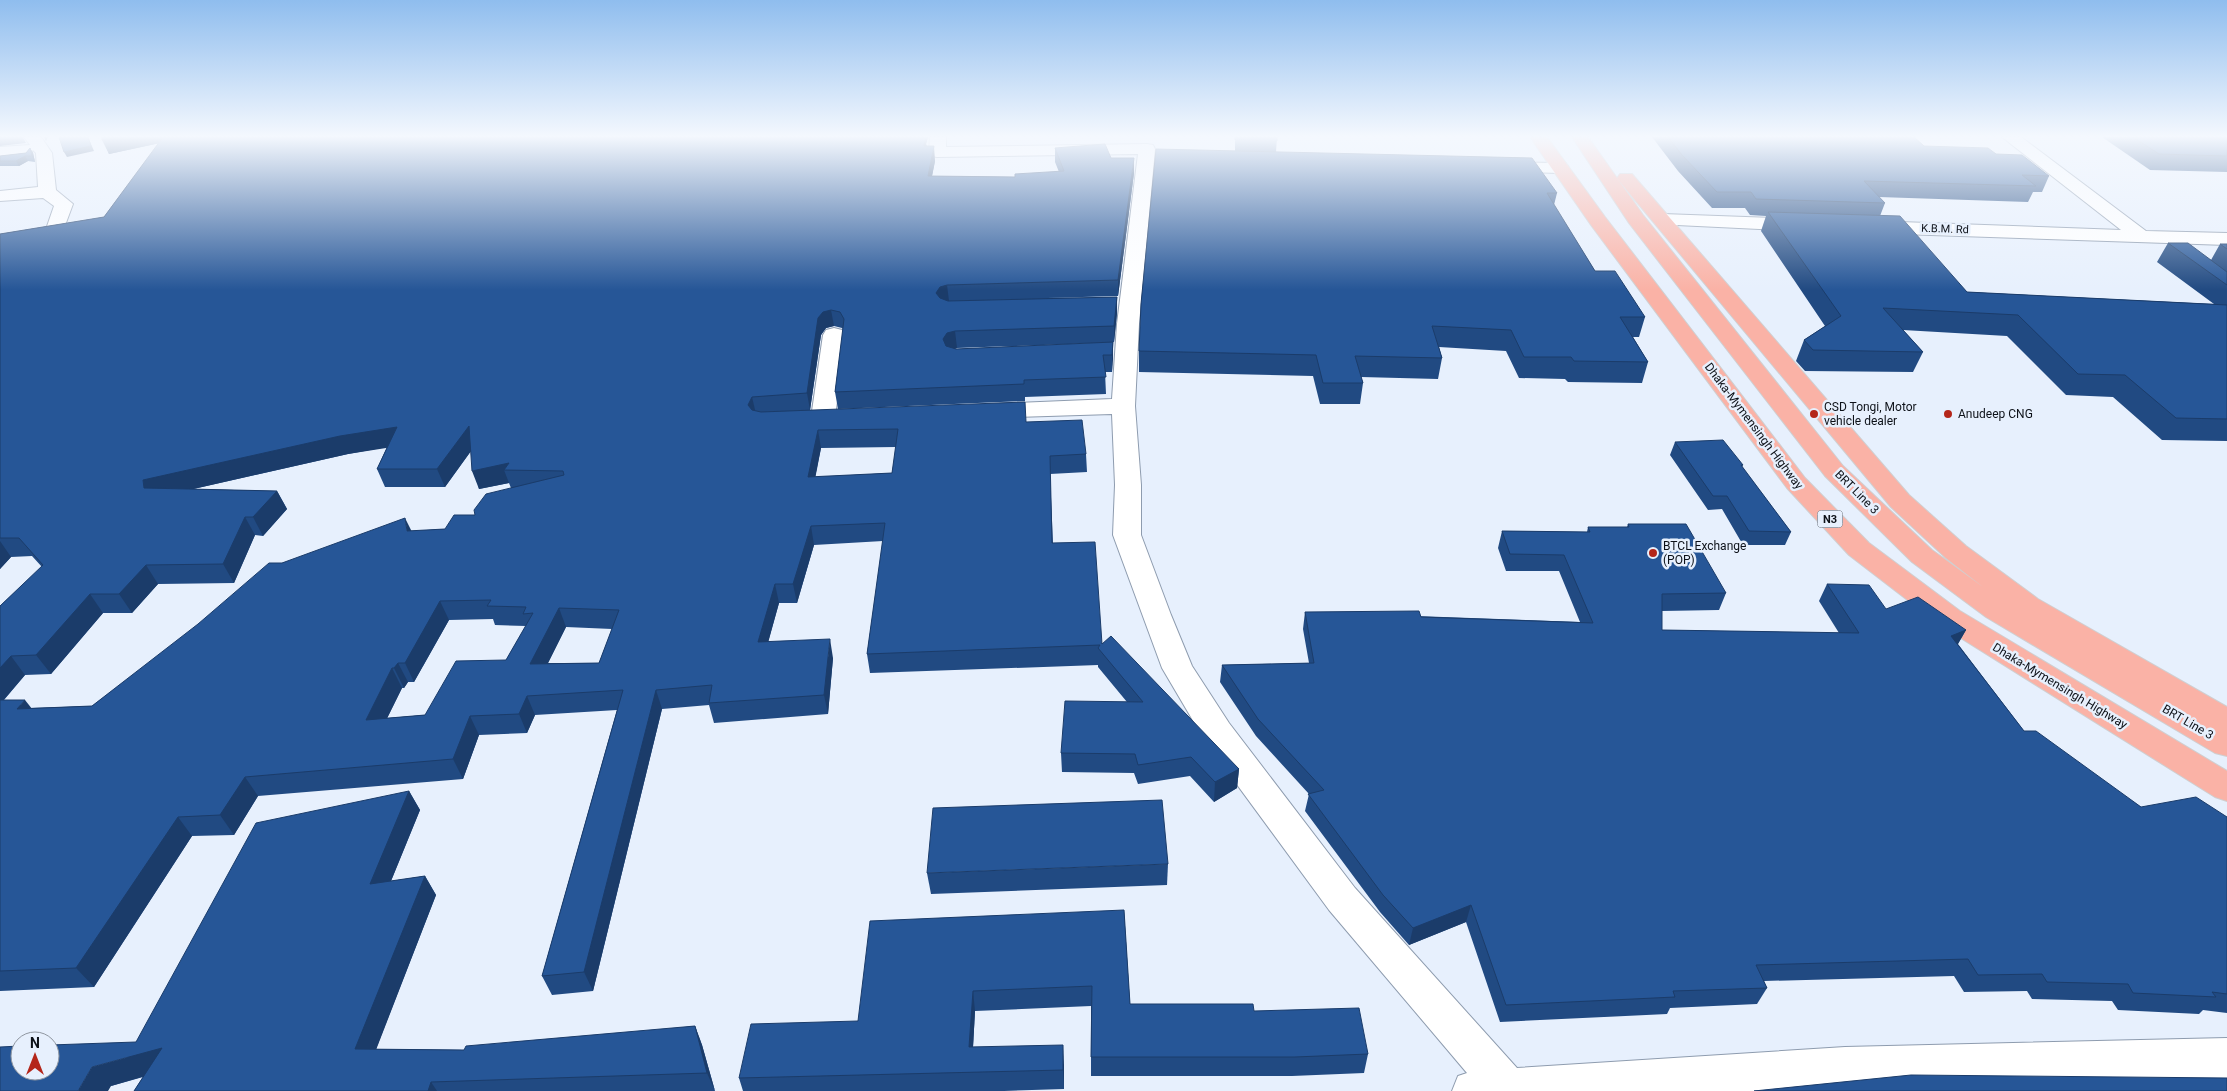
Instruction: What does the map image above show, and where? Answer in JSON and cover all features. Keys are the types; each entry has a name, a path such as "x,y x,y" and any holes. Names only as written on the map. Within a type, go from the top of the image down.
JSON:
{"highway":[{"name":"Dhaka-Mymensingh Highway","path":"1575,188 1796,483 1859,549 1950,618 2227,788"},
{"name":"BRT Line 3","path":"1615,188 1636,219 1834,470 1922,556 1996,610 2227,744"},
{"path":"1636,188 1900,501 1956,552 2028,606 2227,722"}],"street":[{"path":"47,188 47,192"},
{"path":"1140,188 1121,304 1117,351 1128,485 1127,535 1156,616 1177,668 1217,732 1342,898 1491,1090 1852,1079 2227,1058"},
{"path":"2081,188 2149,236 2180,254"},
{"path":"0,196 47,192 64,204 53,235"},
{"path":"1663,220 1822,226"},
{"name":"K.B.M. Rd","path":"1852,226 2227,239"},
{"path":"824,418 834,335"},
{"path":"963,412 1123,406"}],"building":[{"path":"125,188 1130,188 1118,280 947,285 940,287 936,293 940,298 948,301 1117,297 1114,326 955,331 947,333 943,339 946,346 956,349 1113,342 1112,355 1103,355 1106,377 1024,380 1024,384 835,392 844,319 840,312 831,310 823,312 818,318 807,393 752,397 748,405 752,410 761,412 1025,402 1026,422 1082,420 1086,454 1050,456 1052,543 1095,542 1102,644 1111,636 1239,769 1215,782 1191,757 1138,765 1135,754 1061,753 1065,701 1143,702 1098,648 1100,645 867,654 885,523 811,526 793,584 775,584 758,642 830,639 824,695 709,703 712,685 656,690 584,972 542,976 623,690 527,696 519,714 470,716 453,759 245,777 220,815 178,817 76,968 0,971 0,700 25,700 17,709 92,706 198,624 269,563 282,563 405,518 407,531 445,529 454,515 475,515 474,510 486,494 564,475 563,471 504,470 509,463 472,471 469,426 437,469 377,469 397,427 340,436 143,480 144,488 277,491 253,517 245,517 223,564 146,565 119,594 90,594 36,655 11,656 0,668 0,606 43,565 19,538 0,538 0,234 104,217","holes":["898,429 892,473 808,477 818,430","491,600 487,606 526,607 523,614 533,613 506,660 456,661 425,715 366,720 392,668 398,663 405,663 440,601","559,608 619,610 599,663 530,664"]},
{"path":"1152,188 1553,188 1557,193 1547,193 1595,271 1615,271 1645,317 1620,317 1648,362 1574,361 1571,357 1524,357 1511,330 1432,326 1442,358 1355,356 1363,383 1323,383 1316,355 1139,351 1141,304"},
{"path":"1713,188 1871,188 1885,203 1756,199 1751,192 1717,192"},
{"path":"1768,212 1900,216 1967,292 2227,305 2227,419 2176,418 2125,375 2078,374 2018,315 1883,308 1923,352 1813,350 1804,340 1841,316"},
{"path":"2168,243 2188,243 2227,272 2227,285"},
{"path":"2220,244 2227,244 2227,249"},
{"path":"1723,440 1791,532 1749,531 1727,496 1713,496 1675,442"},
{"path":"1628,524 1686,524 1726,593 1662,594 1662,630 1859,633 1827,584 1869,585 1886,609 1918,597 1966,630 1951,636 2024,731 2036,731 2141,807 2196,797 2227,817 2227,994 2212,992 2216,997 2133,993 2128,984 2047,982 2042,974 1978,975 1968,959 1756,965 1767,988 1673,991 1675,997 1506,1005 1471,905 1413,928 1383,895 1308,794 1324,790 1258,719 1222,665 1314,663 1305,612 1419,611 1421,617 1593,623 1564,555 1510,554 1502,531 1590,532 1588,527 1629,527"},
{"path":"409,791 370,884 425,876 355,1049 464,1050 466,1046 695,1026 707,1073 431,1082 428,1091 134,1091 162,1048 92,1067 78,1091 0,1091 0,1047 10,1046 10,1081 60,1081 60,1045 136,1042 256,823"},
{"path":"1162,800 1168,864 927,873 933,808"},
{"path":"1124,910 1130,1004 1253,1004 1254,1011 1359,1008 1368,1054 1295,1057 1091,1057 1092,986 973,991 969,1047 1063,1045 1063,1070 739,1078 751,1024 858,1021 870,921"},
{"path":"1911,1075 2227,1078 2227,1091 1754,1091"}],"place":[{"name":"CSD Tongi, Motor vehicle dealer","path":"1814,414"},
{"name":"Anudeep CNG","path":"1948,414"},
{"name":"BTCL Exchange (POP)","path":"1653,553"}]}
